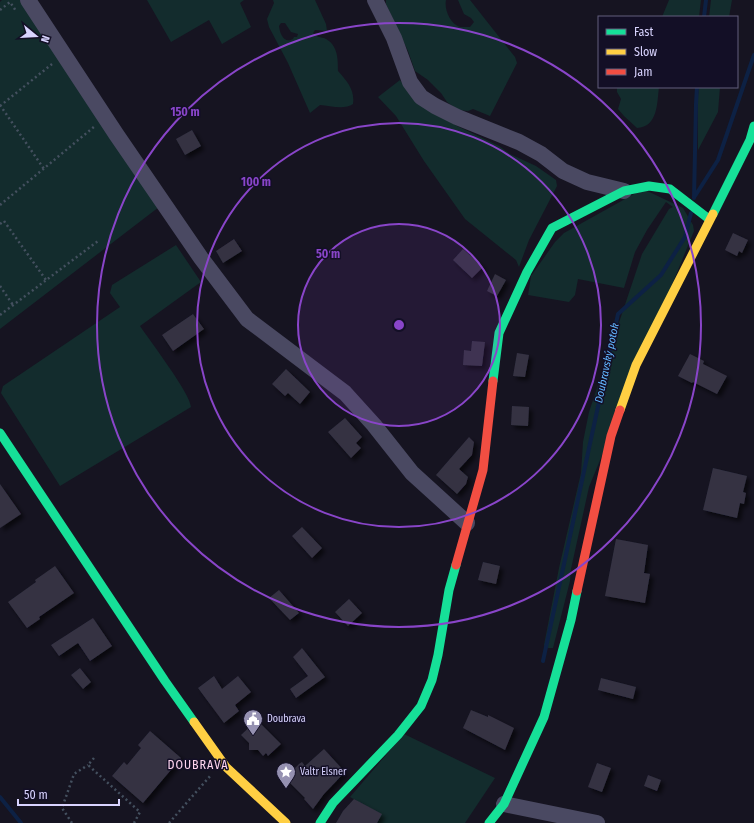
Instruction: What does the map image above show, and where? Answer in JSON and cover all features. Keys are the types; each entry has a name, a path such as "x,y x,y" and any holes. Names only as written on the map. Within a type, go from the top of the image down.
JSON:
{"street":[{"path":"28,0 116,134 201,258 247,319 346,393 374,425 412,473 467,523"},
{"path":"375,0 394,38 410,82 421,96 435,106 457,117 519,142 541,154 563,171 587,182 624,191"},
{"path":"488,823 504,804 544,717 571,620 611,436 636,365 750,140 754,126"},
{"path":"320,823 334,803 394,740 421,706 432,680 438,655 449,590 483,470 499,333 527,272 552,228 624,191 648,186 670,189 709,219"},
{"path":"0,433 164,681 222,762 284,822"},
{"path":"504,804 597,823"}],"path":[{"path":"0,10 10,2 18,14"},
{"path":"44,169 0,106 52,64 48,58"},
{"path":"0,205 96,126 92,119"},
{"path":"0,224 4,221 46,280"},
{"path":"0,315 98,241"},
{"path":"0,286 13,305"},
{"path":"72,823 62,808 74,774 88,765 94,758"},
{"path":"170,823 222,762"},
{"path":"88,765 140,812 134,823"}],"green space":[{"path":"2,0 20,0 159,207 0,329 0,2"},
{"path":"147,0 244,0 240,3 251,27 222,44 209,20 171,42"},
{"path":"273,0 315,0 326,24 327,31 315,30 313,33 318,37 329,41 335,48 338,71 352,90 353,104 346,107 320,105 310,113 288,63 269,27 267,19 274,3","holes":["281,23 285,23 291,32 298,34 297,37 290,40 283,37 279,26"]},
{"path":"386,0 446,0 448,16 453,23 460,27 469,27 474,22 471,18 464,14 458,0 470,0 515,57 517,63 490,116 473,109 468,111 458,110 447,102 441,93 428,80 415,71 408,51 386,4"},
{"path":"669,0 701,0 699,16 662,16"},
{"path":"711,0 732,0 729,16 709,16"},
{"path":"400,80 410,94 457,126 536,166 556,180 557,186 529,240 519,267 516,260 465,219 424,161 396,116 378,97"},
{"path":"617,88 659,88 657,107 653,119 644,127 637,128 618,109 621,99 617,92"},
{"path":"699,88 720,88 718,112 698,150"},
{"path":"643,189 683,208 693,225 694,231 589,487 571,569 570,581 553,648 548,648 544,645 559,568 581,473 583,442 589,412 642,254 669,209 673,207 666,202 647,230 635,252 624,288 578,279 575,295 569,302 528,295 531,276 555,242 564,233"},
{"path":"176,245 201,282 140,326 177,379 189,400 191,407 60,486 1,393 3,386 120,307 110,293 112,285"},
{"path":"404,734 495,778 465,823 377,823 381,814 350,797"}],"building":[{"path":"192,130 201,146 185,155 176,139"},
{"path":"733,233 748,240 742,253 739,251 737,256 725,250"},
{"path":"234,239 242,251 223,263 216,251"},
{"path":"463,249 483,267 472,278 453,260"},
{"path":"495,274 506,280 497,296 487,291"},
{"path":"193,314 204,329 173,351 162,335"},
{"path":"472,341 485,342 482,366 463,365 464,350 471,351"},
{"path":"517,353 529,355 525,377 513,376"},
{"path":"690,354 704,361 703,364 727,376 717,394 678,376"},
{"path":"286,369 310,392 300,404 288,393 285,396 272,384"},
{"path":"512,406 529,407 528,426 511,425"},
{"path":"345,418 362,437 356,443 361,448 351,458 328,432"},
{"path":"469,437 474,442 472,455 459,469 468,477 466,484 457,494 436,475"},
{"path":"713,468 747,476 743,492 746,493 744,504 740,503 737,518 703,510"},
{"path":"0,484 21,514 0,528"},
{"path":"302,527 322,548 312,558 292,536"},
{"path":"616,539 648,545 644,573 650,574 645,603 605,596"},
{"path":"483,562 500,566 496,584 478,580"},
{"path":"55,566 74,593 39,617 40,619 27,628 8,602"},
{"path":"279,590 299,613 290,620 269,598"},
{"path":"349,599 362,613 348,626 335,612"},
{"path":"93,618 112,646 90,661 78,643 59,656 51,645"},
{"path":"302,648 325,677 296,698 290,689 308,676 293,657"},
{"path":"80,668 91,682 83,689 71,675"},
{"path":"214,676 222,689 238,676 251,692 235,705 239,711 224,723 198,688"},
{"path":"601,678 636,687 633,699 598,690"},
{"path":"471,710 488,717 488,715 514,728 505,750 463,728"},
{"path":"257,720 281,744 268,756 266,753 263,756 258,750 249,750 249,743 241,735"},
{"path":"150,731 181,758 143,803 112,776 124,762 127,765 141,748 138,745"},
{"path":"324,749 345,772 324,794 313,809 304,799 305,798 285,778 299,764 302,762 305,766"},
{"path":"597,763 611,768 602,792 588,787"},
{"path":"648,775 661,780 657,791 644,786"},
{"path":"354,799 382,814 377,823 336,823 343,811"}],"waterway":[{"name":"Doubravský potok","path":"704,16 706,0"},
{"path":"695,196 718,160 754,55"},
{"name":"Doubravský potok","path":"694,198 697,88"},
{"name":"Doubravský potok","path":"543,661 618,314 661,275 685,237 691,213"},
{"path":"0,797 21,823"}],"traffic: fast":[{"path":"713,214 750,140 754,126"},
{"path":"493,381 499,333 527,272 552,228 624,191 649,186 670,189 709,219"},
{"path":"0,433 165,681 194,722"},
{"path":"320,823 333,803 398,735 421,706 432,680 438,655 449,590 456,565"},
{"path":"489,823 504,804 544,717 571,620 577,591"}],"traffic: slow":[{"path":"620,410 636,365 713,214"},
{"path":"194,722 226,767 286,823"}],"traffic: jam":[{"path":"456,565 483,470 493,381"},
{"path":"577,591 611,436 620,410"}],"place":[{"name":"Doubrava","path":"253,736"},
{"name":"Valtr Elsner","path":"286,789"}],"district":[{"name":"DOUBRAVA","path":"198,765"}]}
